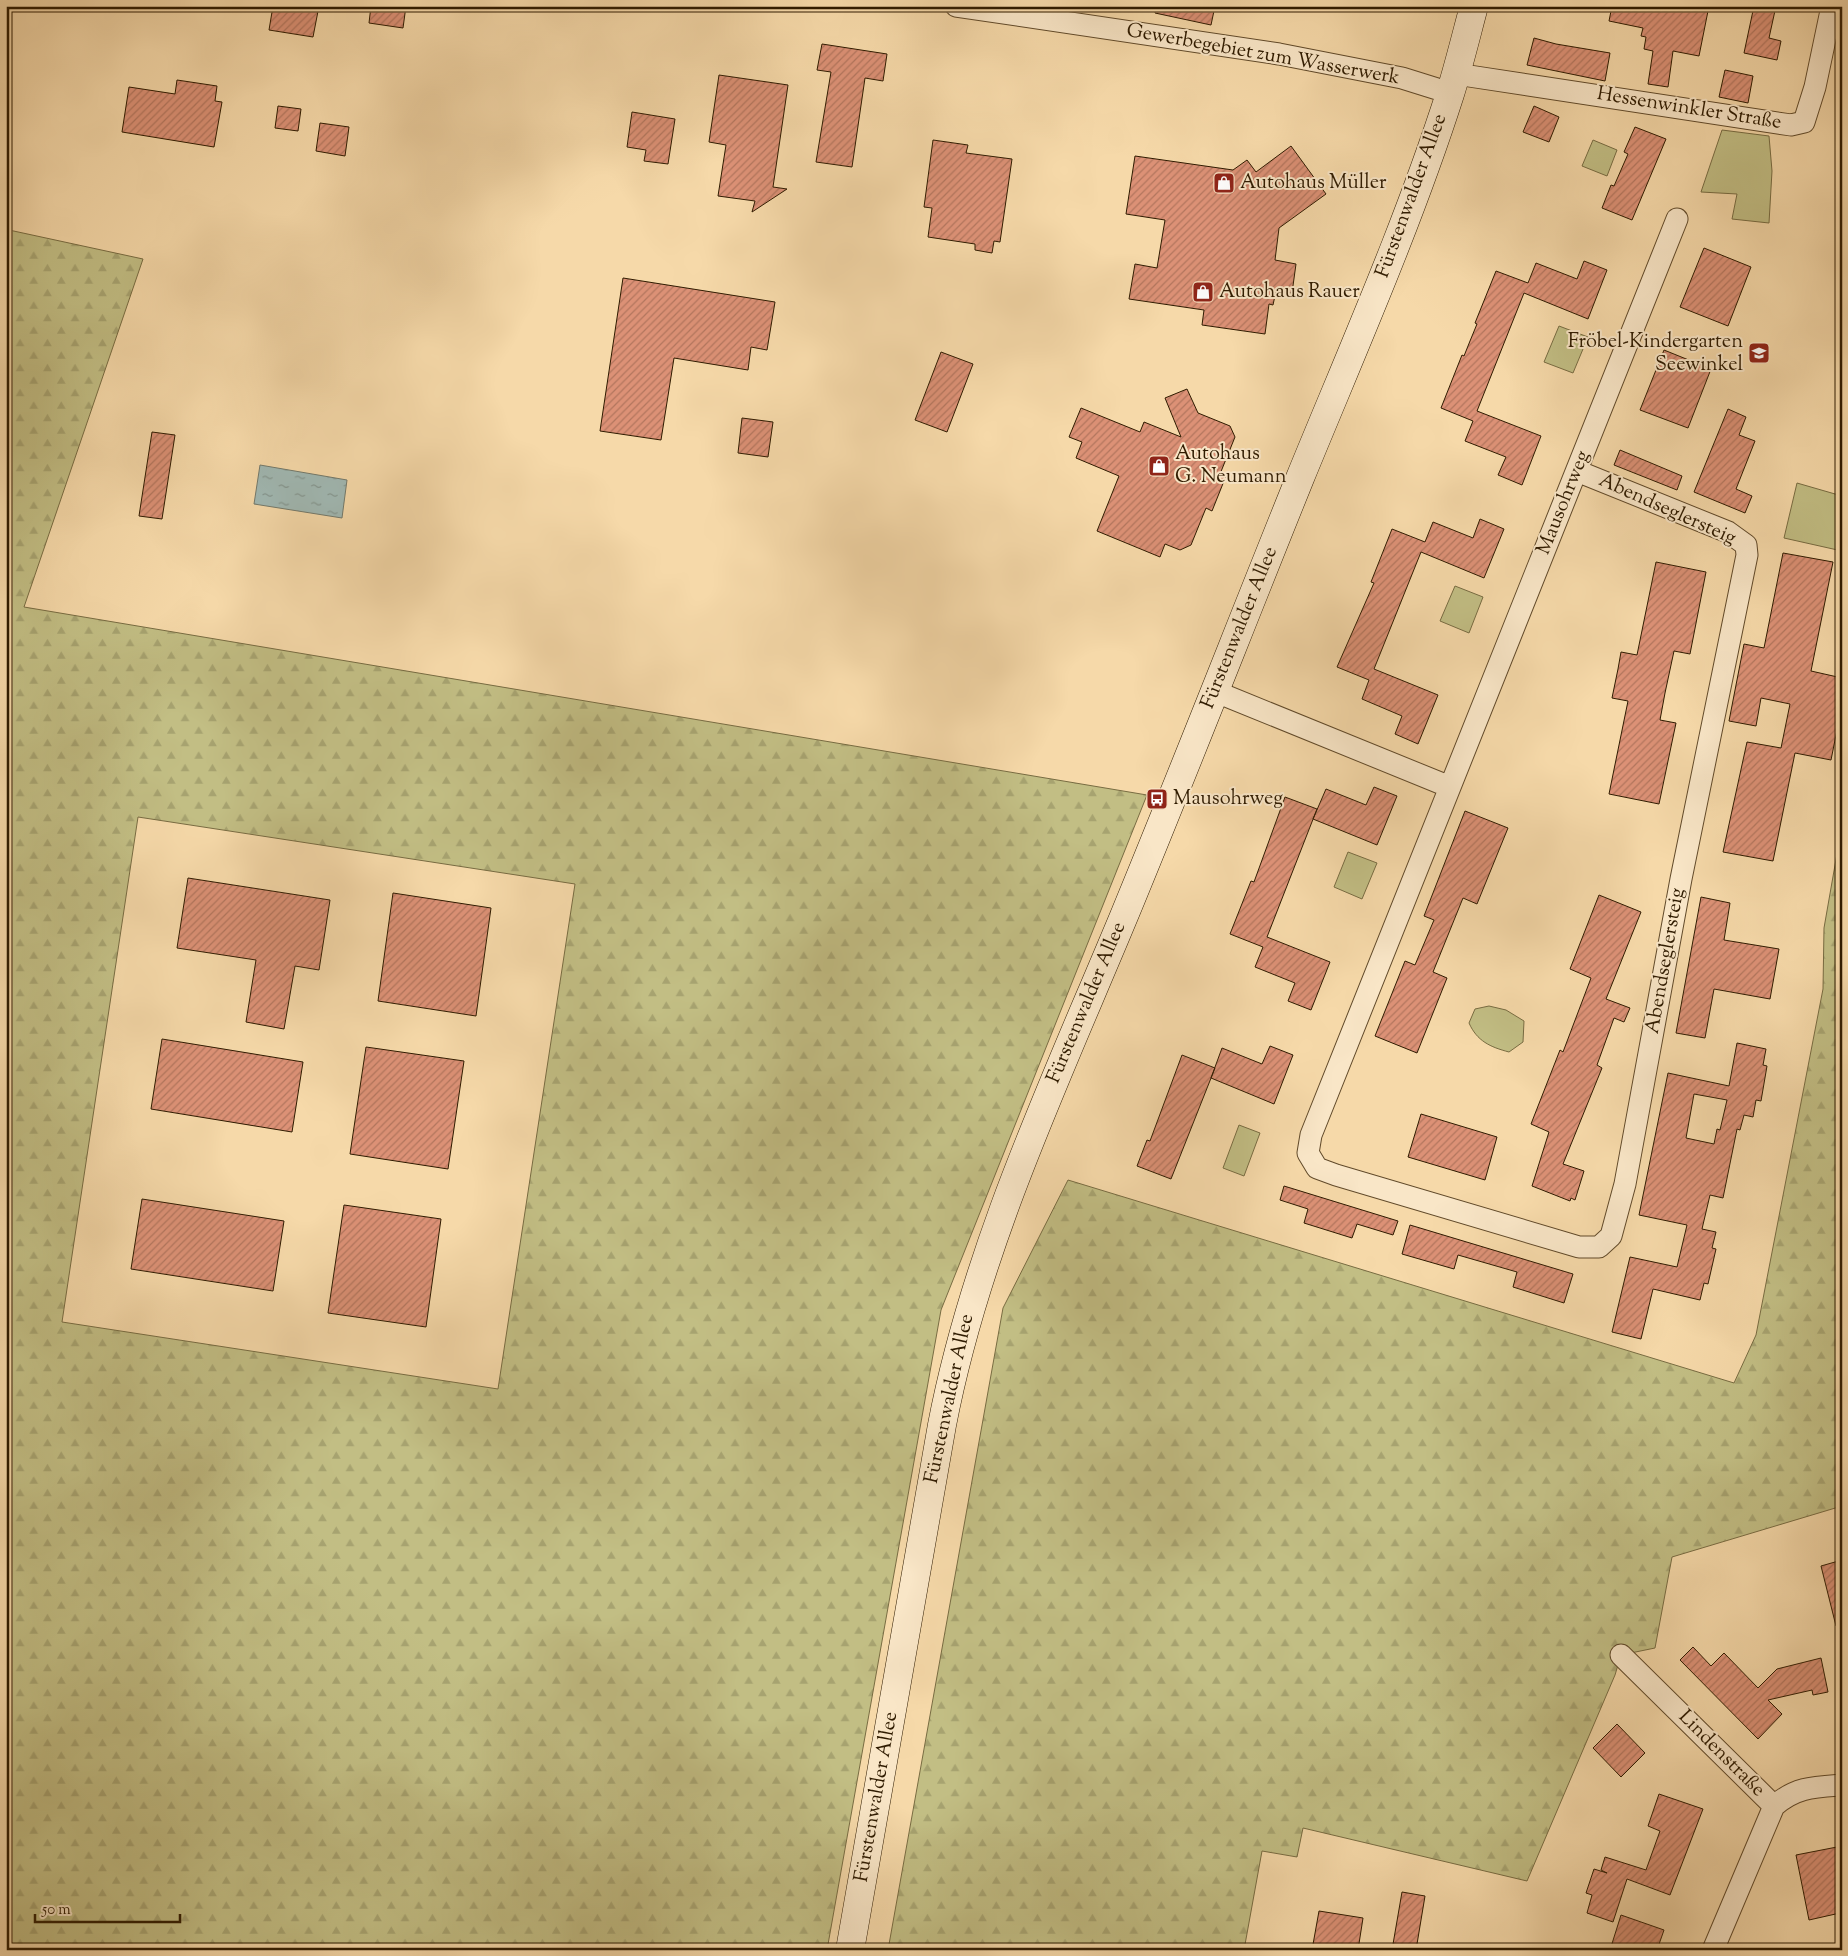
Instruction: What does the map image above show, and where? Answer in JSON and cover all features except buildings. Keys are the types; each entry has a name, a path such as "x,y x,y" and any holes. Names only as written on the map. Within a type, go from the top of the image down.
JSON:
{"main road":[{"name":"Fürstenwalder Allee","path":"850,1950 942,1425 953,1369 968,1313 996,1231 1042,1111 1145,866 1398,238 1453,83 1474,6"}],"street":[{"name":"Gewerbegebiet zum Wasserwerk","path":"956,6 1279,54 1402,78 1453,83"},
{"name":"Hessenwinkler Straße","path":"1453,83 1791,126 1804,122 1814,87 1832,6"},
{"name":"Mausohrweg","path":"1308,1152 1311,1135 1677,219"},
{"name":"Abendseglersteig","path":"1308,1152 1317,1168 1336,1175 1550,1239 1579,1247 1599,1247 1610,1236 1625,1184 1681,878 1747,555 1746,545 1728,532 1577,471"},
{"path":"1214,691 1450,786"},
{"name":"Lindenstraße","path":"1622,1655 1774,1806 1713,1950"},
{"path":"1774,1806 1788,1794 1809,1787 1842,1785"}],"green space":[{"path":"1722,130 1769,136 1772,171 1769,223 1732,219 1737,194 1701,192"},
{"path":"1593,140 1617,150 1607,176 1582,166"},
{"path":"9,230 143,259 24,607 1147,795 941,1310 827,1950 6,1950 6,243","holes":["138,817 575,884 498,1389 62,1322"]},
{"path":"1559,326 1588,337 1573,373 1544,362"},
{"path":"1797,483 1842,496 1842,551 1784,538"},
{"path":"1455,586 1483,597 1469,633 1440,621"},
{"path":"1842,825 1842,1506 1672,1557 1655,1648 1621,1655 1615,1675 1527,1881 1303,1828 1297,1857 1262,1851 1244,1950 888,1950 1003,1308 1068,1180 1734,1383 1756,1335 1823,989 1824,928"},
{"path":"1348,852 1377,863 1362,899 1334,887"},
{"path":"1489,1006 1506,1010 1524,1021 1523,1042 1509,1052 1496,1048 1480,1039 1469,1023 1475,1009"},
{"path":"1239,1125 1260,1133 1244,1176 1223,1168"}],"water":[{"path":"260,465 347,480 342,518 254,504"}],"railway":[{"path":"6,26 11,6"}],"place":[{"name":"Autohaus Müller","path":"1224,183"},
{"name":"Autohaus Rauer","path":"1203,292"},
{"name":"Fröbel-Kindergarten Seewinkel","path":"1759,353"},
{"name":"Autohaus G. Neumann","path":"1159,466"},
{"name":"Mausohrweg","path":"1157,799"}]}
